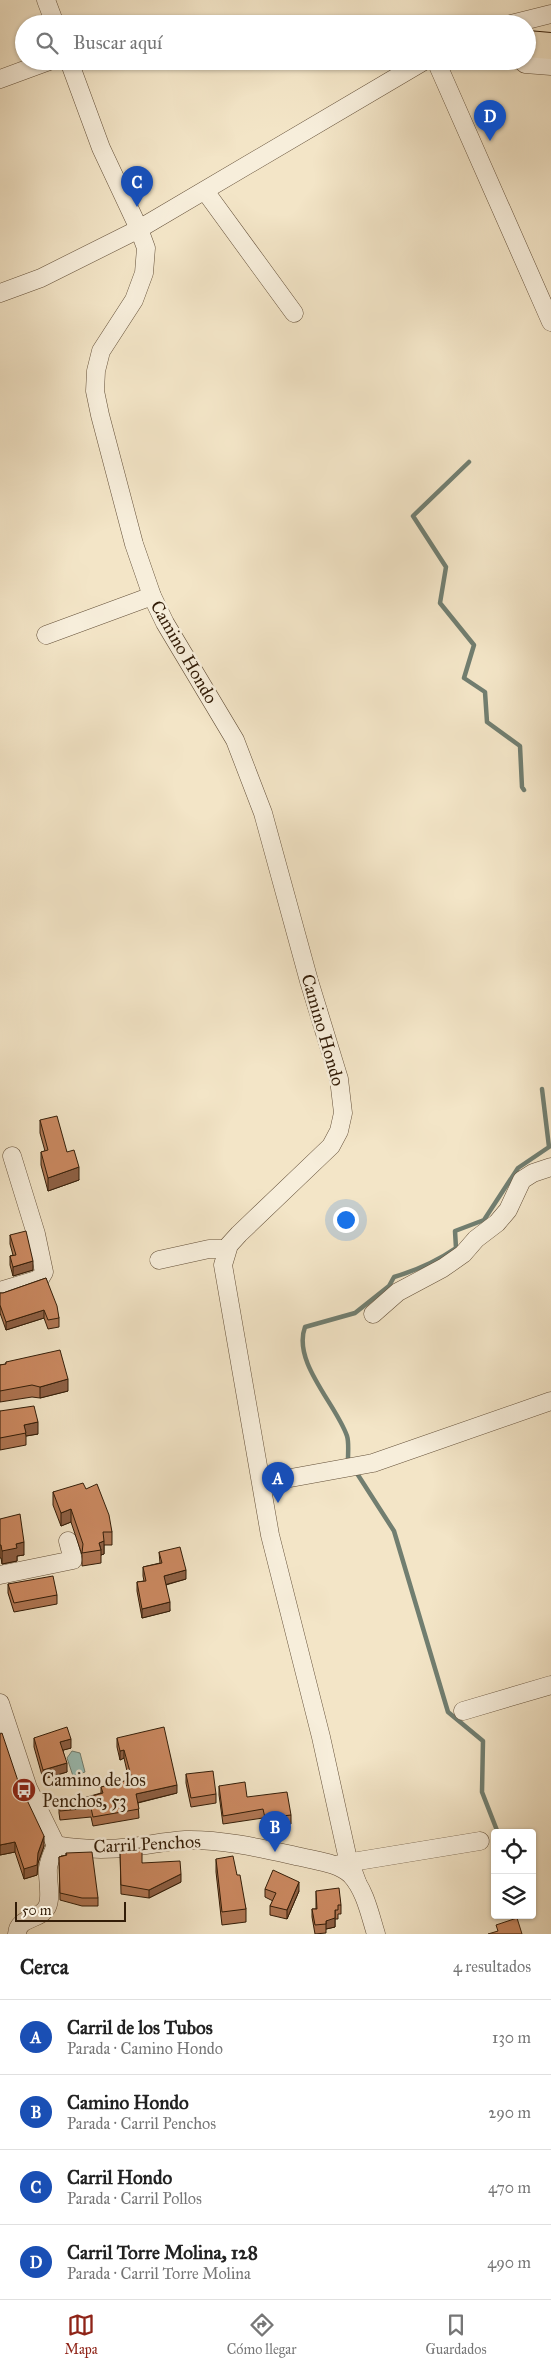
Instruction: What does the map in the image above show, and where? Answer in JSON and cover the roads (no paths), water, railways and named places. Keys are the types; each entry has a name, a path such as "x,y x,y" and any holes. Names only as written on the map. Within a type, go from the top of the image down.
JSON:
{"highway":[{"path":"536,45 551,46"}],"street":[{"path":"46,0 52,15"},
{"path":"536,18 551,14"},
{"path":"536,65 551,66"},
{"path":"0,79 24,70"},
{"name":"Camino Hondo","path":"72,70 100,148 140,229 146,248 144,273 134,300 101,351 96,371 95,391 134,544 152,596 173,636 235,740 258,796 309,981 339,1079 343,1113 339,1131 331,1146 239,1234 228,1249 223,1265 263,1483 270,1535 321,1737 349,1866"},
{"path":"0,293 41,278 140,229 409,70"},
{"path":"440,70 551,322"},
{"path":"205,191 294,313"},
{"path":"46,635 152,596"},
{"path":"0,1291 36,1280 44,1272 36,1234 12,1156"},
{"path":"373,1314 398,1292 443,1268 463,1254 476,1239 497,1223 508,1210 522,1180 533,1173 551,1167"},
{"path":"159,1260 209,1249 228,1249"},
{"path":"263,1483 373,1463 551,1401"},
{"path":"0,1575 73,1560 68,1540"},
{"path":"463,1711 551,1685"},
{"path":"0,1703 4,1733 56,1845 48,1864 48,1906 43,1912 23,1921 17,1928 17,1934"},
{"name":"Carril Penchos","path":"56,1845 69,1848 129,1848 184,1840 199,1840 349,1866"},
{"path":"376,1934 349,1866 480,1841"}],"water":[{"path":"72,1751 80,1753 85,1772 73,1776 67,1758"}],"waterway":[{"path":"469,462 413,516 446,567 440,603 474,645 464,678 485,692 487,722 520,746 522,787 524,790"},
{"path":"348,1459 347,1436 342,1424 317,1383 305,1354 303,1340 305,1327 355,1313 389,1286 394,1277 427,1265 456,1248 455,1231 484,1220 518,1168 549,1147 542,1089"},
{"path":"358,1475 394,1531 448,1712 483,1741 482,1792 496,1829"}],"place":[{"name":"Carril Torre Molina, 128","path":"490,141"},
{"name":"Carril Hondo","path":"137,207"},
{"name":"Carril de los Tubos","path":"278,1503"},
{"name":"Camino de los Penchos, 53","path":"24,1790"},
{"name":"Camino Hondo","path":"275,1852"}]}
